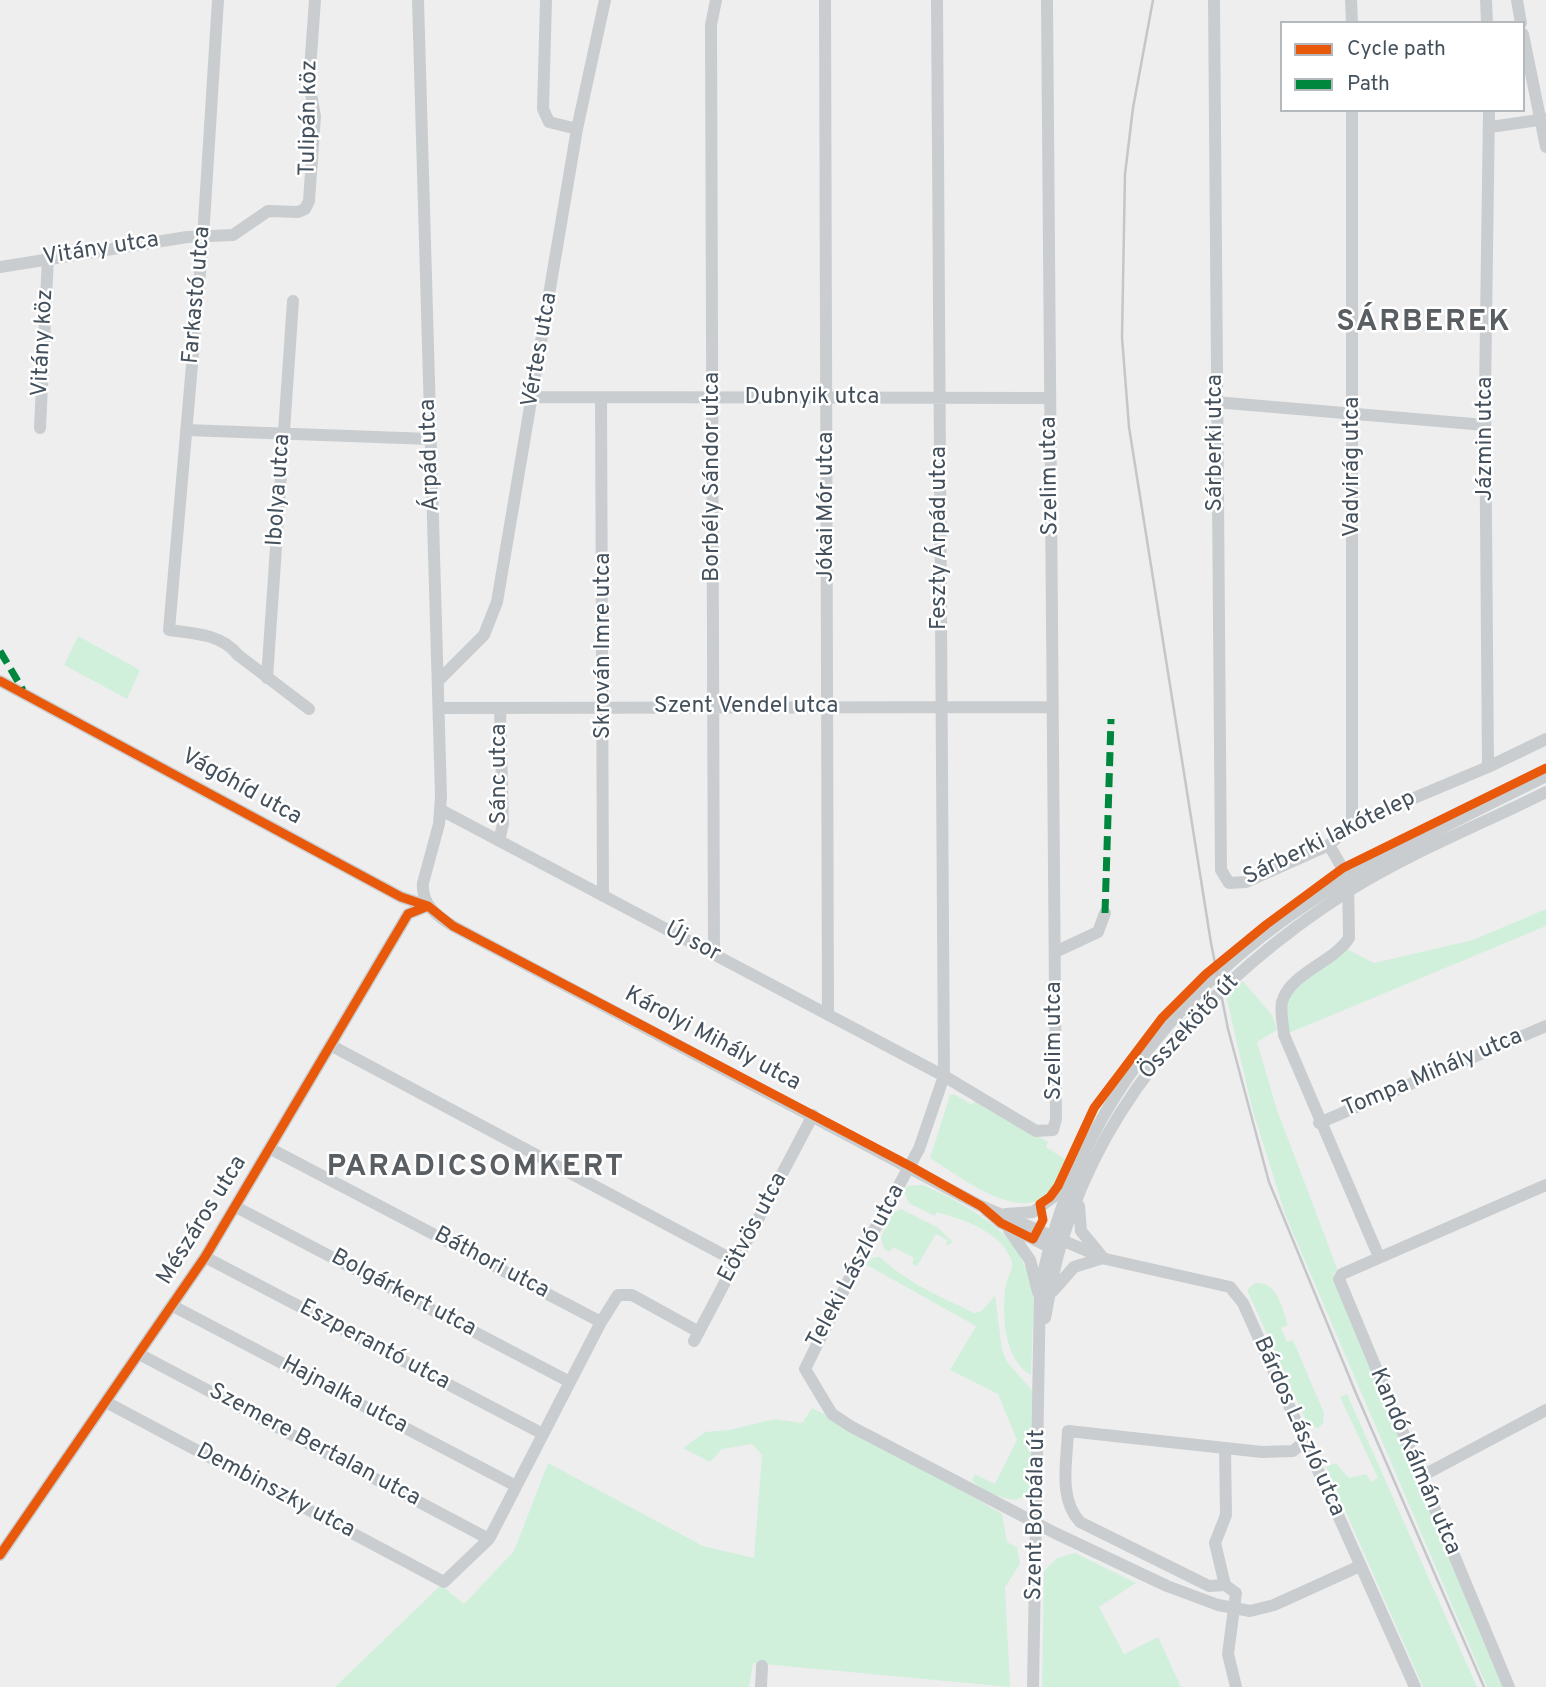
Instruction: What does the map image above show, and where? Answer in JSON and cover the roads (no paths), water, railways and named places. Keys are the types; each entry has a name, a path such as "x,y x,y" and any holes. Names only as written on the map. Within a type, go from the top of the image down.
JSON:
{"street":[{"name":"Farkastó utca","path":"218,0 203,238 169,630 197,633 230,645 267,678"},
{"name":"Tulipán köz","path":"203,238 241,232 268,211 305,209 309,201 314,116 309,83 315,0"},
{"name":"Árpád utca","path":"418,0 441,810 423,883 422,892 428,906"},
{"path":"546,0 543,109 549,122 578,129"},
{"name":"Vértes utca","path":"438,681 470,653 493,617 578,129 605,0"},
{"name":"Borbély Sándor utca","path":"714,954 711,25 716,0"},
{"name":"Jókai Mór utca","path":"825,0 828,1014"},
{"name":"Feszty Árpád utca","path":"937,0 944,1076"},
{"name":"Szelim utca","path":"1046,0 1056,1119 1052,1130"},
{"name":"Sárberki utca","path":"1214,0 1215,402 1221,870 1229,884"},
{"path":"1352,0 1352,21"},
{"path":"1486,0 1487,21"},
{"path":"1517,0 1521,21"},
{"path":"1525,42 1543,119 1546,147"},
{"name":"Vadvirág utca","path":"1352,112 1352,824"},
{"name":"Jázmin utca","path":"1488,767 1485,425 1489,112"},
{"path":"1490,127 1543,119"},
{"name":"Vitány utca","path":"0,267 48,257 187,237 203,238"},
{"name":"Vitány köz","path":"40,428 48,257"},
{"name":"Ibolya utca","path":"267,678 293,301"},
{"name":"Dubnyik utca","path":"533,397 1050,398"},
{"name":"Skrován Imre utca","path":"601,397 603,895"},
{"path":"1215,402 1485,425"},
{"path":"186,430 430,439"},
{"path":"267,678 309,709"},
{"name":"Vágóhíd utca","path":"0,681 401,897 428,906"},
{"name":"Szent Vendel utca","path":"439,708 1053,707"},
{"name":"Sánc utca","path":"499,841 503,824 500,708"},
{"name":"Sárberki lakótelep","path":"1229,884 1246,882 1329,845 1352,824 1488,767 1546,739"},
{"name":"Összekötő út","path":"1055,1244 1074,1189 1136,1087 1182,1030 1250,965 1348,885 1546,776"},
{"name":"Összekötő út","path":"1348,885 1546,792"},
{"name":"Új sor","path":"441,810 944,1076 1036,1131 1052,1130"},
{"path":"1329,845 1348,885"},
{"name":"Tompa Mihály utca","path":"1348,885 1349,938 1335,955 1294,984 1283,1000 1284,1035 1378,1257"},
{"name":"Mészáros utca","path":"0,1555 205,1257 408,914 428,906"},
{"name":"Károlyi Mihály utca","path":"428,906 453,926 910,1166 1003,1219 1055,1244 1104,1258"},
{"name":"Szelim utca","path":"1055,952 1098,932 1105,913"},
{"name":"Tompa Mihály utca","path":"1319,1123 1546,1026"},
{"path":"332,1045 737,1262"},
{"name":"Teleki László utca","path":"944,1076 926,1134 866,1245 805,1369 832,1414 1038,1524"},
{"name":"Eötvös utca","path":"601,1322 613,1300 623,1293 697,1337 813,1115"},
{"name":"Báthori utca","path":"271,1149 601,1322"},
{"path":"1378,1257 1546,1185"},
{"path":"1074,1189 1081,1231 1104,1258 1074,1266 1045,1296 1028,1256 1003,1219 1033,1212 1074,1189"},
{"name":"Bolgárkert utca","path":"236,1207 570,1382"},
{"name":"Szent Borbála út","path":"1033,1687 1040,1342 1055,1244"},
{"name":"Eszperantó utca","path":"205,1257 543,1434"},
{"name":"Kandó Kálmán utca","path":"1378,1257 1342,1274 1339,1279 1509,1687"},
{"name":"Bárdos László utca","path":"1104,1258 1230,1287 1243,1303 1415,1687"},
{"name":"Hajnalka utca","path":"173,1306 516,1486"},
{"path":"489,1539 601,1322"},
{"name":"Szemere Bertalan utca","path":"139,1354 489,1539"},
{"name":"Dembinszky utca","path":"106,1402 444,1582 489,1539"},
{"path":"1420,1477 1546,1410"},
{"path":"1236,1687 1228,1654 1236,1593 1225,1585 1209,1586 1080,1522 1070,1511 1066,1496 1068,1431 1262,1452 1293,1451 1305,1441"},
{"path":"1225,1447 1226,1515 1215,1543 1225,1585"},
{"path":"1038,1524 1167,1586 1234,1609 1250,1611 1273,1605 1360,1566"},
{"path":"761,1687 762,1666"}],"railway":[{"path":"1153,0 1133,108 1125,174 1122,337 1129,427 1211,943 1228,1029 1269,1182 1355,1391 1484,1687"}],"district":[{"name":"SÁRBEREK","path":"1424,324"},
{"name":"PARADICSOMKERT","path":"476,1169"}]}
